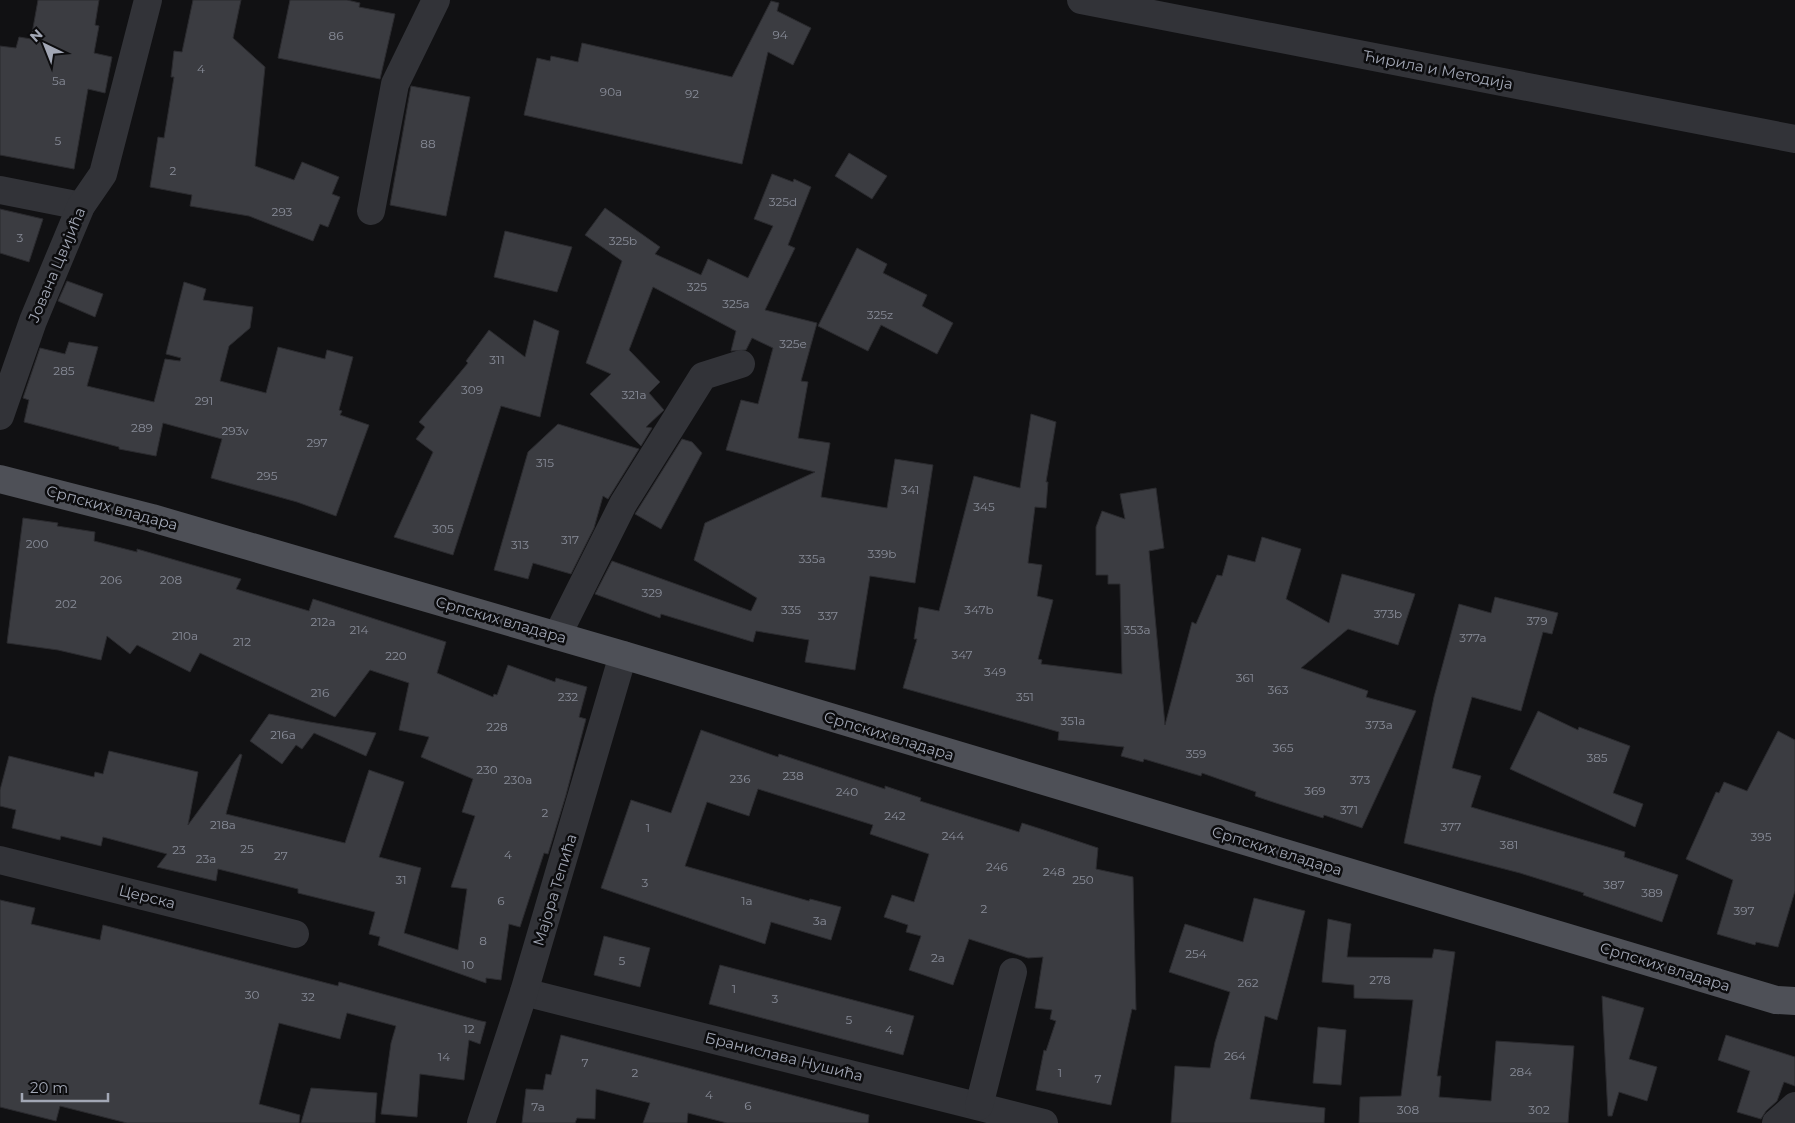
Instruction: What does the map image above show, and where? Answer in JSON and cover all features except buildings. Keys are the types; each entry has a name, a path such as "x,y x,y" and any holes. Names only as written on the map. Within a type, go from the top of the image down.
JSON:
{"main road":[{"name":"Српских владара","path":"0,479 152,518 623,655 1789,1006"}],"street":[{"name":"Јована Цвијића","path":"0,416 33,321 81,206 103,174 148,0"},
{"path":"371,211 396,84 436,0"},
{"name":"Ћирила и Методија","path":"1081,0 1795,139"},
{"path":"0,190 81,206"},
{"path":"557,636 623,504 704,376 741,364"},
{"name":"Мајора Тепића","path":"481,1123 524,992 623,655"},
{"name":"Церска","path":"0,860 295,934"},
{"path":"971,1111 1013,972"},
{"name":"Бранислава Нушића","path":"524,992 971,1111 1044,1123"},
{"path":"1776,1123 1795,1106"}]}
